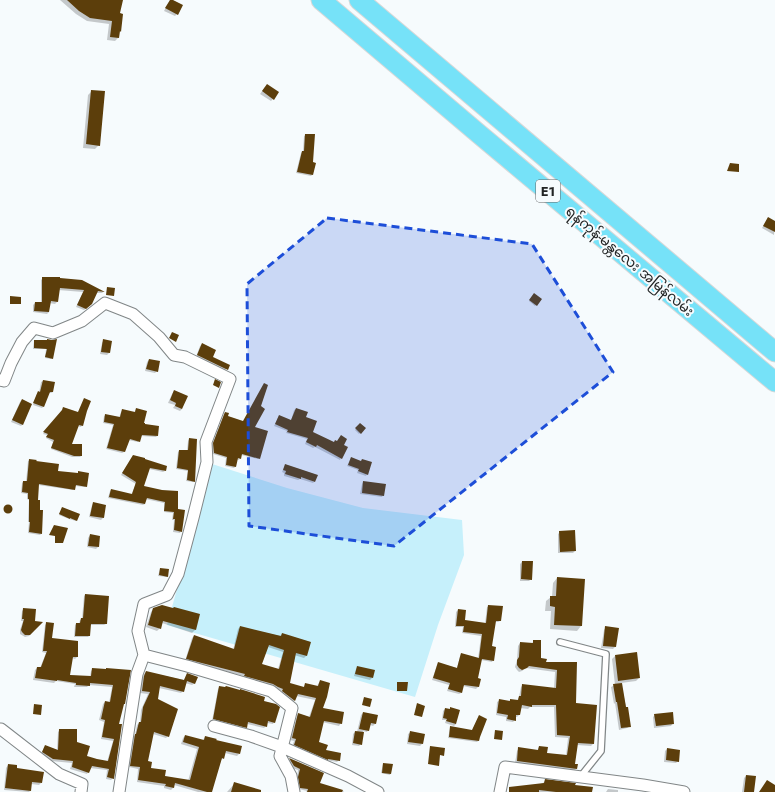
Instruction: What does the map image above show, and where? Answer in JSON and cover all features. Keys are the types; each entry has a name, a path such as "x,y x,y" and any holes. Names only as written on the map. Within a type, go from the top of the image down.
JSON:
{"highway":[{"name":"ရန်ကုန်-မန္တလေး အမြန်လမ်း","path":"321,0 775,382"},
{"name":"ရန်ကုန်-မန္တလေး အမြန်လမ်း","path":"359,0 775,352"}],"street":[{"path":"0,380 4,381 22,342 34,328 53,333 82,321 105,304 133,314 159,337 174,355 186,357 230,379 206,442 207,462 194,518 178,574 167,595 144,604 138,631 144,655 136,674 119,792"},
{"path":"144,655 271,691 292,708 280,756 291,776 294,792"},
{"path":"214,726 252,736 282,747 348,776 378,792"},
{"path":"1,729 59,774 82,784 81,792"},
{"path":"500,792 505,767 581,776 642,788 684,792"}],"lane":[{"path":"560,642 606,654 601,751 581,776"}],"highlighted area":[{"path":"327,218 532,244 613,372 394,546 249,526 247,284"}],"shaded area":[{"path":"212,464 287,488 363,508 462,520 464,555 438,625 415,697 167,625"}],"building":[{"path":"67,0 123,0 120,13 123,14 119,38 110,37 112,21 90,18 79,11"},
{"path":"170,0 183,5 178,15 165,8"},
{"path":"267,84 279,92 274,100 262,91"},
{"path":"91,90 105,91 100,146 86,144"},
{"path":"305,134 315,134 313,162 316,163 313,175 297,172 302,151 304,151"},
{"path":"730,163 739,164 739,172 727,171"},
{"path":"768,217 775,221 775,232 763,226"},
{"path":"42,277 60,277 82,280 105,292 98,291 92,304 86,309 77,305 84,290 60,288 58,302 51,301 49,312 34,311 35,302 42,302"},
{"path":"107,287 115,288 114,296 106,295"},
{"path":"534,293 542,299 537,306 529,300"},
{"path":"10,296 21,297 21,304 10,304"},
{"path":"172,332 179,335 176,342 169,338"},
{"path":"57,339 53,359 45,357 47,349 34,348 34,340"},
{"path":"103,339 112,341 110,353 101,352"},
{"path":"202,343 216,350 213,357 230,365 228,370 197,355"},
{"path":"149,359 160,361 158,372 146,369"},
{"path":"215,379 221,382 219,388 213,385"},
{"path":"43,380 55,382 53,392 50,392 44,407 33,403 38,391 40,392"},
{"path":"264,383 268,385 261,406 265,409 255,427 268,431 260,459 242,454 241,459 238,458 236,467 226,465 227,457 214,453 213,443 225,412 229,413 228,416 243,421"},
{"path":"174,390 188,396 182,409 175,406 176,403 170,400"},
{"path":"84,398 91,401 83,426 79,425 72,444 82,444 82,456 74,456 51,448 54,440 46,437 48,434 43,432 63,407 78,412"},
{"path":"22,399 32,404 23,425 12,420"},
{"path":"136,408 147,411 145,424 159,426 158,436 142,435 140,442 130,439 125,452 107,448 114,424 104,422 105,414 120,417 122,409 135,412"},
{"path":"296,408 308,412 306,417 317,421 313,432 334,442 335,440 337,441 341,435 347,439 344,445 348,447 342,459 317,445 316,447 306,442 308,438 287,432 288,430 275,424 279,415 291,420"},
{"path":"360,423 366,428 361,434 355,428"},
{"path":"189,438 197,439 195,482 187,480 188,470 177,468 179,450 188,450"},
{"path":"133,455 167,466 166,471 150,468 144,486 162,490 178,491 178,509 185,510 182,532 174,530 174,512 164,511 165,502 147,498 145,504 109,497 111,489 132,494 136,482 122,473"},
{"path":"351,457 361,461 362,459 372,462 368,475 358,471 359,469 348,465"},
{"path":"29,459 59,464 58,471 78,473 78,471 89,473 87,487 76,485 75,490 39,484 38,500 40,500 40,510 43,510 42,534 29,532 30,522 28,493 22,492 23,481 27,481"},
{"path":"285,464 318,475 315,482 301,477 301,479 285,474 286,471 283,470"},
{"path":"363,481 386,484 384,496 362,493"},
{"path":"93,502 106,505 104,518 90,516"},
{"path":"8,504 13,509 8,514 3,509"},
{"path":"62,507 80,514 77,521 59,514"},
{"path":"54,525 68,528 63,543 55,543 55,536 49,535"},
{"path":"575,530 576,551 560,552 559,531"},
{"path":"90,534 100,536 99,547 88,546"},
{"path":"522,561 533,561 532,580 521,579"},
{"path":"160,568 169,569 168,577 159,575"},
{"path":"557,577 585,579 582,626 554,625 555,607 550,606 550,596 556,596"},
{"path":"85,594 109,596 107,624 91,624 90,636 75,636 76,623 80,623 81,618 83,618"},
{"path":"162,605 200,614 196,630 163,621 161,629 148,625 153,608"},
{"path":"488,605 503,606 501,621 496,621 492,646 496,647 494,661 482,659 478,678 481,679 479,687 464,685 462,693 448,689 450,683 433,678 438,662 457,668 461,653 479,658 482,634 463,632 464,626 456,626 458,609 466,610 465,620 486,623"},
{"path":"23,608 36,609 35,621 43,622 30,635 25,635 21,630 24,619 22,619"},
{"path":"46,622 54,623 52,638 78,641 78,657 73,657 70,675 91,676 92,668 131,670 125,704 119,724 122,724 114,779 107,777 109,769 92,766 89,773 72,767 73,761 53,759 42,752 45,745 58,750 59,729 77,729 77,742 90,746 87,756 108,761 114,739 102,737 105,720 101,719 105,701 110,702 113,685 90,683 90,686 76,685 76,683 35,678 37,667 41,667 47,651 43,651"},
{"path":"240,626 281,636 282,633 311,642 307,656 296,653 290,683 304,687 305,683 318,686 320,680 330,683 323,708 344,712 342,724 324,721 319,742 328,745 326,750 341,753 340,761 328,760 294,745 296,739 292,738 298,713 310,717 316,698 298,694 295,701 282,691 283,689 273,684 244,676 245,674 186,659 194,635 234,649","holes":["269,645 284,650 279,669 262,664"]},
{"path":"605,626 619,628 616,647 603,646"},
{"path":"533,640 541,640 541,658 547,659 546,662 577,662 576,703 597,705 594,744 578,743 575,764 578,764 577,769 517,761 518,747 538,750 539,746 548,747 547,753 567,755 570,736 557,735 556,705 532,705 532,707 522,705 520,715 516,715 516,721 507,719 508,715 497,713 499,699 510,701 510,699 518,700 519,696 521,696 522,684 556,688 557,670 529,666 522,670 517,665 520,642 533,643"},
{"path":"637,652 640,678 618,681 615,655"},
{"path":"357,666 375,670 373,678 355,674"},
{"path":"146,671 184,680 187,673 198,677 195,684 187,681 184,692 160,686 158,699 178,709 169,737 154,732 148,761 152,762 151,768 166,770 165,776 190,780 199,747 183,742 185,735 204,740 205,736 242,746 240,754 226,751 224,759 222,758 212,792 175,783 174,788 165,786 166,784 138,780 140,767 130,766 135,734 139,722 141,722 143,707 150,692 142,691"},
{"path":"397,682 408,682 407,691 397,691"},
{"path":"622,683 631,727 621,728 613,684"},
{"path":"219,686 240,689 265,697 264,701 276,704 280,707 275,723 268,721 267,727 248,722 247,728 213,719"},
{"path":"364,697 372,699 370,707 362,705"},
{"path":"417,703 425,706 422,717 414,715"},
{"path":"34,704 42,705 41,715 33,714"},
{"path":"450,707 460,710 456,724 446,721 447,719 443,718 445,708 450,709"},
{"path":"363,712 378,715 376,724 371,723 369,731 359,729"},
{"path":"673,712 674,724 656,726 654,714"},
{"path":"479,715 487,719 479,741 449,737 450,726 472,730"},
{"path":"495,730 503,731 502,740 494,739"},
{"path":"355,731 364,732 362,745 353,743"},
{"path":"410,731 425,734 423,744 408,742"},
{"path":"430,746 445,748 444,756 440,755 439,766 428,764"},
{"path":"667,748 680,750 679,762 666,760"},
{"path":"289,758 324,773 320,783 343,790 342,792 307,792 308,789 300,788 298,777 300,769 294,766"},
{"path":"383,763 393,764 391,774 382,773"},
{"path":"8,764 17,765 17,768 44,772 42,783 32,782 31,791 5,788"},
{"path":"746,775 756,776 754,792 744,792"},
{"path":"545,779 593,787 592,792 556,792 539,790 539,792 509,792 509,787 544,783"},
{"path":"767,780 775,785 775,792 759,792"},
{"path":"234,782 261,790 261,792 231,792"}]}
